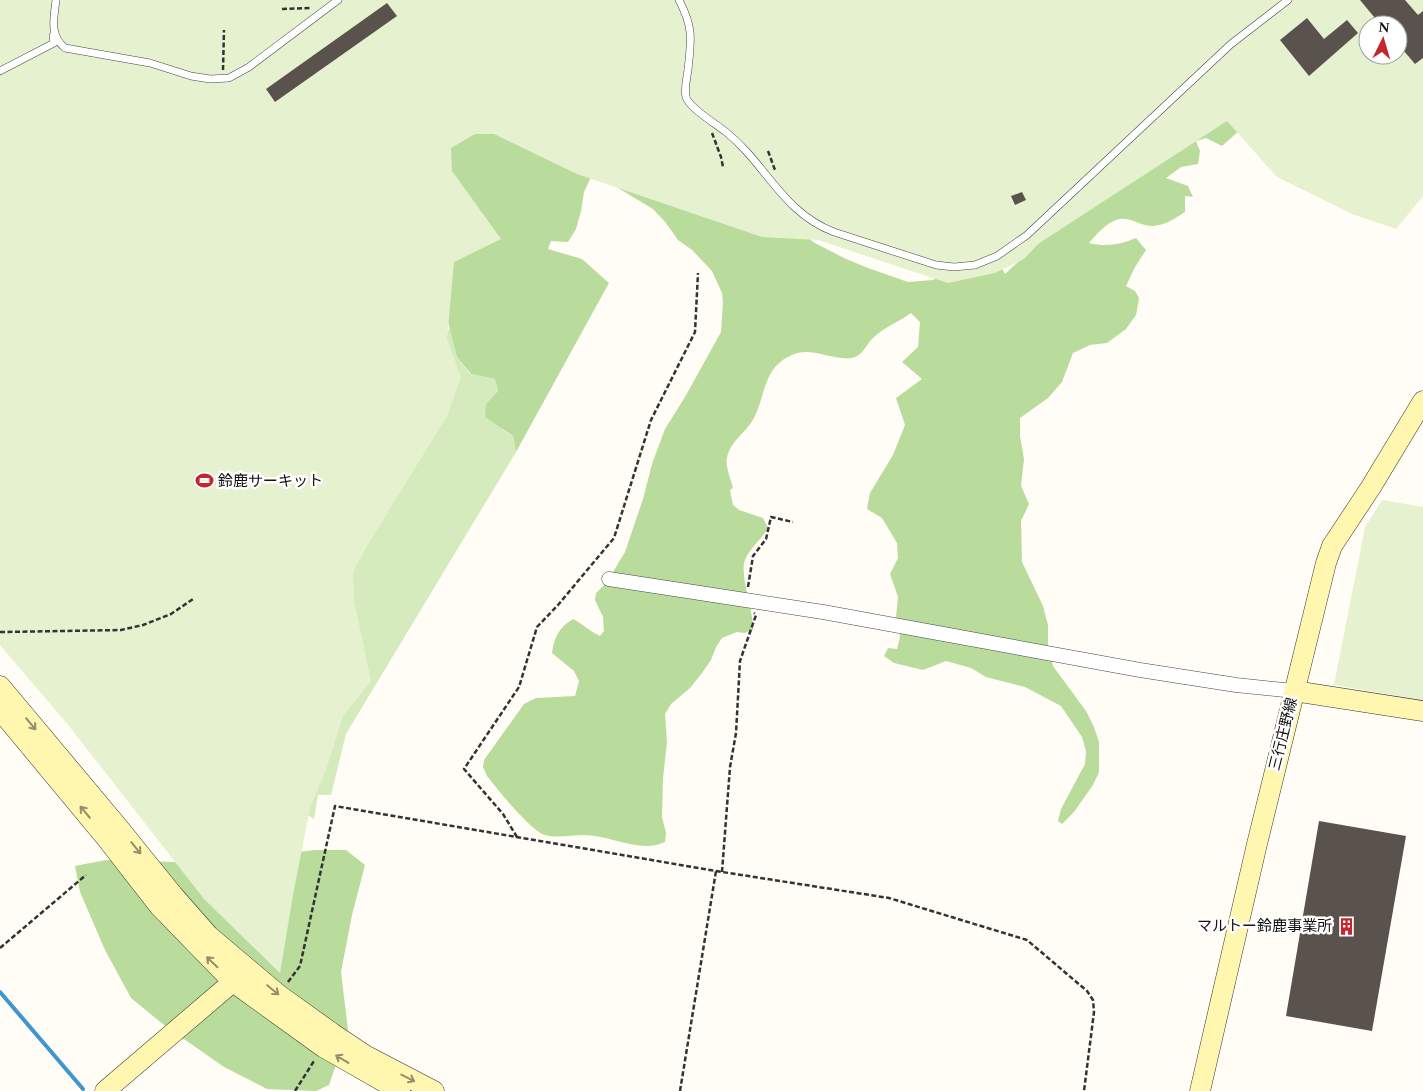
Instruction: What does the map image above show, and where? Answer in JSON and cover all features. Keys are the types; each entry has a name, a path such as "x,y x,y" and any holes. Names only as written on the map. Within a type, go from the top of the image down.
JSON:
{"street":[{"name":"三行庄野線","path":"1200,1091 1243,899 1326,563 1332,546 1423,401"},
{"path":"609,578 823,612 1140,670 1423,711"},
{"path":"0,686 209,936 240,976 279,995 332,1034 365,1055 434,1091"},
{"path":"0,710 107,839 160,907 323,1047 400,1091"},
{"path":"105,1091 240,976"}],"lane":[{"path":"0,71 54,43 56,0"},
{"path":"54,32 59,43 65,48 150,63 201,78 220,79 238,74 249,67 338,0"},
{"path":"679,0 690,26 691,35 686,89 687,99 692,106 734,138 804,217 820,226 936,266 954,267 975,265 998,256 1027,235 1231,44 1288,0"}],"path":[{"path":"282,9 319,8"},
{"path":"223,75 224,30"},
{"path":"713,136 723,168"},
{"path":"518,837 503,814 464,769 519,687 538,627 614,538 651,420 696,332 698,273"},
{"path":"722,872 730,767 736,733 740,661 756,615 747,601 753,556 766,539 771,517 793,522"},
{"path":"0,632 121,630 143,625 171,614 194,599"},
{"path":"279,995 300,966 335,806 716,872 889,898 1027,940 1087,991 1094,1000 1084,1091"},
{"path":"680,1091 716,872"},
{"path":"0,948 86,875"},
{"path":"295,1091 323,1047"}],"green space":[{"name":"鈴鹿サーキット","path":"0,0 1423,0 1423,196 1396,229 1352,214 1277,177 1227,121 1038,244 1024,259 995,273 948,283 818,240 762,237 577,174 494,134 475,134 451,148 452,171 501,239 454,262 447,339 461,377 447,416 353,572 354,600 371,681 343,716 327,767 310,808 280,973 204,899 69,726 0,645"},
{"path":"1250,50 1240,130 1222,146 1206,138 1196,141 1200,151 1198,164 1181,167 1166,178 1188,186 1193,197 1185,196 1185,212 1166,223 1154,226 1126,219 1116,220 1105,227 1089,243 1113,245 1136,238 1146,250 1126,286 1135,291 1139,298 1136,315 1126,329 1107,343 1090,345 1073,353 1062,382 1048,398 1020,418 1020,436 1024,459 1021,486 1029,504 1021,521 1022,562 1043,606 1048,625 1048,645 1053,666 1086,711 1099,742 1099,772 1093,785 1074,812 1062,824 1058,821 1061,809 1085,764 1086,751 1082,737 1061,706 1025,687 986,677 971,668 946,661 923,670 894,663 884,656 888,648 897,649 900,637 896,617 898,597 890,574 898,558 897,543 882,518 867,509 870,493 893,455 905,425 896,398 922,379 902,362 918,347 920,322 911,313 877,334 856,357 837,358 807,352 792,355 783,360 770,374 754,418 731,447 727,458 727,465 733,488 730,490 733,505 739,510 763,518 768,528 745,560 745,584 753,630 744,633 737,632 722,638 702,673 690,688 671,704 665,714 667,742 663,778 662,817 666,833 665,842 646,846 594,836 552,836 542,834 529,824 487,776 483,767 484,760 524,704 536,698 575,696 579,681 574,671 552,653 554,642 561,629 573,619 600,636 604,631 603,617 595,600 596,593 607,582 625,552 643,499 652,464 665,429 721,332 723,302 722,293 712,271 692,250 678,240 653,209 593,173 584,192 576,229 568,242 551,241 548,249 582,259 609,283 516,452 513,436 485,417 486,404 498,391 495,379 471,374 457,357 445,310 432,158 462,123 799,229 813,242 844,258 908,282 933,280 943,274 999,263 1005,274"},
{"path":"450,328 457,357 470,374 495,379 498,391 486,404 503,430 513,436 516,452 346,734 331,795 318,795 314,819 283,801 404,382"},
{"path":"1382,500 1423,507 1423,700 1334,685 1365,527"},
{"path":"315,850 346,850 365,865 352,915 341,972 348,1030 329,1085 316,1091 267,1089 224,1067 164,1025 131,998 105,950 80,892 75,866 106,860 210,863"}],"building":[{"path":"1360,0 1405,0 1418,15 1423,11 1423,58 1415,64 1408,56 1408,15 1372,15"},
{"path":"387,3 397,16 275,102 266,89"},
{"path":"1307,18 1324,39 1347,20 1358,33 1309,76 1280,40"},
{"path":"1022,192 1026,200 1015,205 1011,196"},
{"name":"マルトー鈴鹿事業所","path":"1319,821 1406,836 1372,1031 1286,1016"}],"waterway":[{"path":"0,992 83,1089"}],"place":[{"name":"鈴鹿サーキット","path":"204,481"},
{"name":"マルトー鈴鹿事業所","path":"1346,926"}]}
